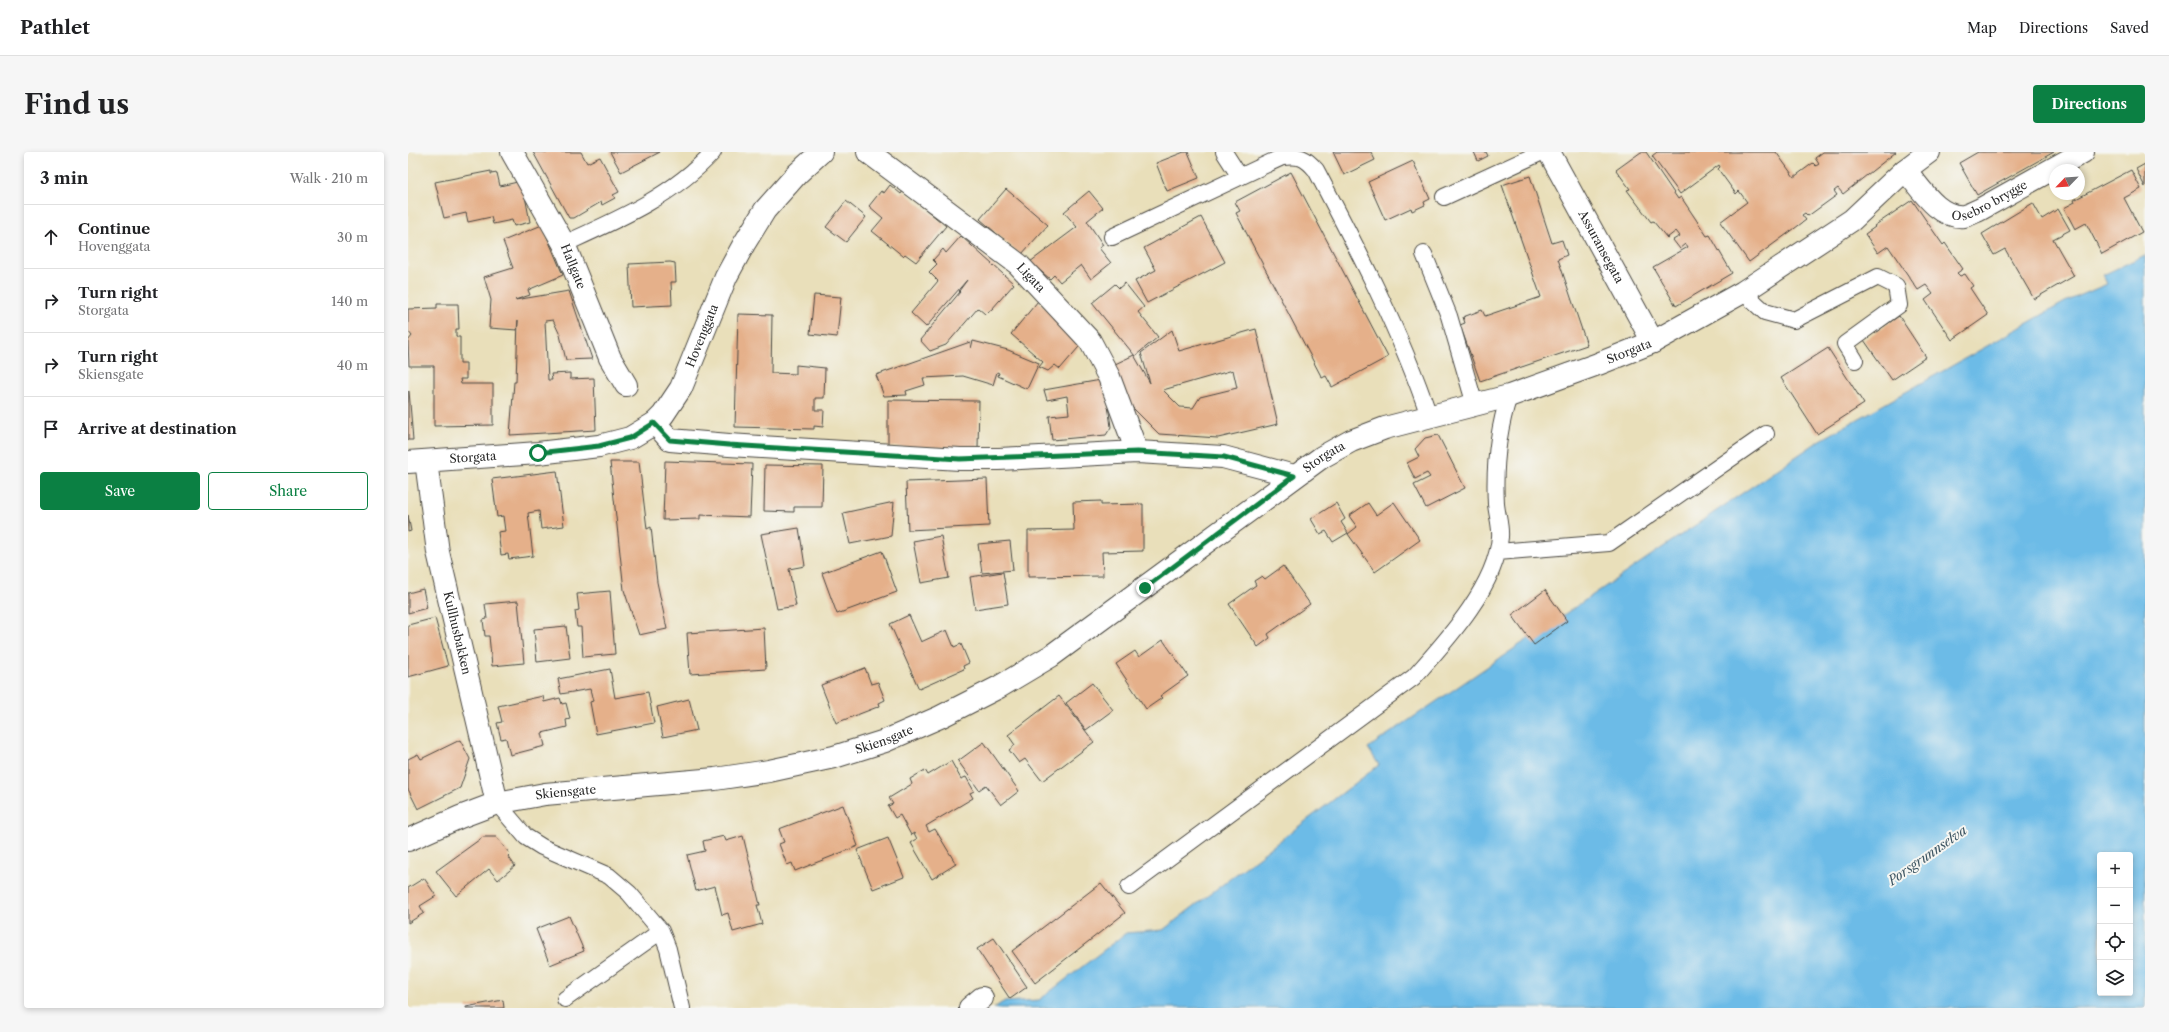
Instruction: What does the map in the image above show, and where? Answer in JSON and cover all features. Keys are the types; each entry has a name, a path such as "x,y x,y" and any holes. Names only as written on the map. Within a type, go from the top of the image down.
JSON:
{"street":[{"name":"Hallgate","path":"512,152 564,244 610,358 626,385"},
{"name":"Hovenggata","path":"538,453 599,446 630,438 654,423 663,415 681,388 726,278 744,244 765,210 797,174 821,152"},
{"name":"Ligata","path":"868,152 1018,264 1090,341 1109,377 1137,452"},
{"name":"Assuransegata","path":"1549,152 1653,342"},
{"name":"Storgata","path":"654,423 670,440 682,441 960,459 999,459 1137,452 1224,457 1294,476 1322,457 1351,441 1385,428 1509,396 1598,364 1653,342 1742,292 1852,220 1905,170 1929,152"},
{"name":"Osebro brygge","path":"1905,170 1937,207 1947,213 1964,216 1979,210 2083,152"},
{"name":"Storgata","path":"417,462 538,453"},
{"name":"Kullhusbakken","path":"417,462 497,803"},
{"name":"Skiensgate","path":"408,840 460,817 497,803 545,794 715,779 769,771 834,757 885,741 947,714 1051,656 1294,476"}],"lane":[{"path":"564,244 654,200 680,182 713,152"},
{"path":"1224,152 1240,177"},
{"path":"1444,197 1542,152"},
{"path":"1112,237 1282,157 1297,156 1307,159 1316,170 1376,285 1415,374 1429,416"},
{"path":"1424,254 1449,316 1476,405"},
{"path":"1742,292 1765,312 1794,320 1878,277 1896,286 1899,305 1845,344 1855,360"},
{"path":"1128,887 1414,677 1453,634 1476,598 1492,568 1498,552 1500,535 1496,504 1497,464 1500,432 1509,396"},
{"path":"1498,552 1609,543 1766,434"},
{"path":"497,803 526,837 542,847 609,876 629,893 661,931 668,949 682,1008"},
{"path":"565,999 661,931"}],"water":[{"name":"Porsgrunnselva","path":"2145,255 2145,1008 994,1008 1003,1002 1039,1000 1126,933 1163,930 1379,765 1368,748 1819,441 2065,302 2107,284 2103,275"}],"building":[{"path":"533,152 581,152 587,163 600,157 619,192 613,195 615,198 602,205 601,202 574,218 569,218"},
{"path":"610,152 660,152 621,172"},
{"path":"1184,152 1188,152 1199,178 1167,191 1156,163"},
{"path":"1333,152 1371,152 1375,160 1344,175"},
{"path":"1474,152 1486,152 1488,156 1478,161"},
{"path":"1641,152 1646,152 1678,199 1681,197 1707,236 1710,235 1732,273 1676,306 1653,267 1688,247 1686,244 1680,249 1673,240 1680,236 1676,231 1667,238 1653,221 1651,222 1627,190 1630,189 1616,170"},
{"path":"1657,152 1776,152 1794,177 1813,163 1816,166 1819,164 1815,158 1823,152 1896,152 1843,194 1838,188 1834,191 1837,195 1808,216 1805,213 1802,215 1806,220 1749,262 1720,222 1747,202 1739,191 1736,194 1718,169 1720,167 1719,165 1680,194 1652,156"},
{"path":"1978,152 2054,152 1977,195 1959,163"},
{"path":"1413,161 1430,199 1424,202 1425,205 1412,211 1411,208 1385,220 1368,182"},
{"path":"2145,164 2145,187 2136,169"},
{"path":"2131,170 2141,189 2124,198 2142,232 2102,254 2086,223 2075,229 2064,208 2075,202 2074,200 2085,200 2085,194"},
{"path":"491,171 491,174 497,173 500,186 522,181 530,222 514,226 512,220 493,224 491,217 468,222 466,213 444,218 435,182"},
{"path":"1291,172 1388,357 1332,387 1326,376 1322,378 1236,213 1240,211 1235,202"},
{"path":"1530,176 1552,243 1562,240 1567,255 1558,259 1587,345 1480,381 1460,325 1465,323 1463,317 1482,310 1485,316 1541,297 1502,185"},
{"path":"890,185 901,194 903,191 946,226 916,262 905,254 903,256 872,231 883,218 869,206 881,191 884,193"},
{"path":"1006,189 1048,225 1021,255 980,219"},
{"path":"1089,191 1103,208 1087,221 1103,245 1099,248 1111,263 1091,279 1081,265 1060,282 1054,275 1050,279 1030,262 1077,227 1064,212"},
{"path":"1912,200 1943,245 1945,243 1963,269 1957,273 1960,276 1965,274 1973,286 1970,288 1988,315 1952,340 1925,300 1933,294 1926,285 1918,290 1888,246 1878,253 1865,234 1875,227 1874,226"},
{"path":"846,201 866,217 846,242 826,227"},
{"path":"2033,203 2042,219 2058,209 2070,230 2053,239 2074,276 2034,299 2005,249 1994,255 1982,234"},
{"path":"1201,217 1225,262 1147,303 1135,281 1156,270 1144,248"},
{"path":"542,225 563,275 528,290 530,295 515,300 569,291 592,359 566,360 560,335 553,320 545,321 548,380 552,380 551,374 570,373 570,379 594,378 596,430 510,435 514,382 516,382 518,320 517,330 489,328 491,300 484,277 513,268 503,241"},
{"path":"961,236 1014,284 992,309 985,314 978,308 946,345 930,351 920,340 960,292 959,291 967,280 926,327 911,313 938,281 929,272 937,264 933,260 943,249 946,253"},
{"path":"675,263 676,282 671,282 672,305 631,307 629,264"},
{"path":"1125,283 1144,307 1138,312 1158,337 1135,356 1092,303 1115,284 1119,288"},
{"path":"814,295 841,297 837,337 810,334"},
{"path":"1038,301 1084,341 1060,369 1055,365 1048,371 1039,367 1043,362 1011,334"},
{"path":"437,304 458,304 459,329 456,329 456,337 460,337 460,363 466,363 466,379 460,379 461,384 493,384 493,425 434,426 434,366 409,366 408,341 412,336 408,331 408,309 437,308"},
{"path":"738,314 772,315 771,373 796,374 796,365 825,368 824,398 815,398 815,410 824,410 823,427 814,426 814,429 735,427"},
{"path":"1899,316 1926,357 1892,380 1864,340"},
{"path":"1256,329 1278,424 1218,438 1159,434 1128,403 1111,366 1134,355 1150,383 1141,353 1172,330 1179,351","holes":["1233,370 1237,388 1200,397 1193,408 1180,407 1163,390"]},
{"path":"973,341 1008,350 1039,363 1027,389 998,376 999,373 997,372 993,385 963,376 923,378 925,385 906,391 907,395 884,396 876,375 970,342 971,348"},
{"path":"1828,348 1864,404 1817,434 1781,378"},
{"path":"1101,380 1107,397 1111,427 1106,435 1052,440 1049,416 1069,414 1067,396 1047,400 1044,390"},
{"path":"409,391 413,440 408,440"},
{"path":"888,400 979,401 978,448 888,447"},
{"path":"1438,435 1465,488 1426,508 1414,485 1430,477 1427,473 1415,479 1407,463 1419,457 1415,449 1425,438"},
{"path":"665,461 752,464 750,517 700,515 700,519 663,520"},
{"path":"610,462 639,462 647,529 651,527 657,582 667,629 639,635 624,590"},
{"path":"765,465 823,466 822,507 794,507 794,512 764,511"},
{"path":"557,471 564,526 541,529 539,511 528,513 533,556 509,559 508,554 501,555 498,532 505,531 503,516 497,517 492,479"},
{"path":"987,479 989,526 908,530 906,482"},
{"path":"1101,501 1101,505 1143,504 1143,551 1102,552 1103,576 1028,577 1028,531 1074,530 1073,502"},
{"path":"894,502 891,536 850,544 843,513"},
{"path":"1394,502 1420,540 1375,572 1348,534 1357,527 1349,516 1368,503 1376,515"},
{"path":"1336,503 1345,519 1341,522 1348,533 1333,542 1326,531 1320,534 1311,519"},
{"path":"408,515 411,531 408,532"},
{"path":"799,528 805,566 789,569 796,606 777,609 761,534"},
{"path":"941,536 949,578 921,583 913,541"},
{"path":"1010,541 1013,570 982,573 978,544"},
{"path":"882,551 897,592 837,614 822,573"},
{"path":"1283,566 1310,604 1268,634 1270,638 1258,647 1229,604 1256,585 1254,581 1262,576 1265,579"},
{"path":"1003,572 1008,604 975,609 970,577"},
{"path":"423,589 427,608 408,613 408,593"},
{"path":"1545,590 1567,621 1534,645 1512,615"},
{"path":"610,591 615,654 583,657 581,627 577,627 575,611 579,610 577,594"},
{"path":"518,601 524,663 492,666 489,636 485,636 483,620 487,619 485,604"},
{"path":"909,615 921,642 947,630 954,647 961,644 969,663 963,666 964,669 919,689 890,624"},
{"path":"435,618 448,666 408,677 408,625"},
{"path":"566,626 570,658 537,662 534,629"},
{"path":"764,628 766,669 690,674 687,633"},
{"path":"1163,640 1188,676 1160,696 1162,698 1146,709 1116,664 1135,651 1139,657"},
{"path":"865,668 871,684 878,682 885,700 879,703 880,706 836,723 821,685"},
{"path":"610,669 615,698 648,692 654,723 596,734 590,702 593,701 590,689 561,694 558,679"},
{"path":"1092,683 1113,710 1086,730 1066,703"},
{"path":"543,696 544,702 560,698 562,704 566,703 570,719 566,720 567,727 542,733 545,746 510,755 506,738 501,739 497,723 502,722 498,706"},
{"path":"1059,696 1094,742 1042,781 1025,759 1019,763 1009,750 1015,745 1008,735"},
{"path":"689,699 697,730 663,737 657,707"},
{"path":"460,740 470,759 460,788 418,809 408,789 408,759 418,754 421,759"},
{"path":"984,742 1019,791 1001,805 986,785 979,790 958,761"},
{"path":"951,761 961,779 966,777 974,791 970,793 973,798 926,826 929,832 935,829 956,864 932,879 911,843 917,839 914,833 911,835 900,815 895,818 888,806 893,804 889,798 912,784 910,779 925,770 928,775"},
{"path":"843,805 858,846 795,871 792,863 787,865 779,844 784,842 779,829"},
{"path":"724,836 726,841 743,836 760,905 757,905 762,924 733,932 728,913 722,915 715,886 696,891 687,855 705,851 703,841"},
{"path":"483,837 496,837 510,854 508,856 515,866 498,880 489,869 456,896 436,871"},
{"path":"888,838 904,877 873,889 857,850"},
{"path":"424,878 436,896 420,906 424,913 408,923 408,888"},
{"path":"1101,883 1125,913 1035,983 1012,951"},
{"path":"569,916 584,951 550,965 536,929"},
{"path":"994,938 1027,987 1010,999 977,949"},
{"path":"503,1000 504,1008 466,1008 466,1007"}],"route":[{"path":"538,453 599,446 630,438 654,423 670,440 729,445 960,459 999,459 1137,452 1224,457 1294,476 1145,588"}]}
